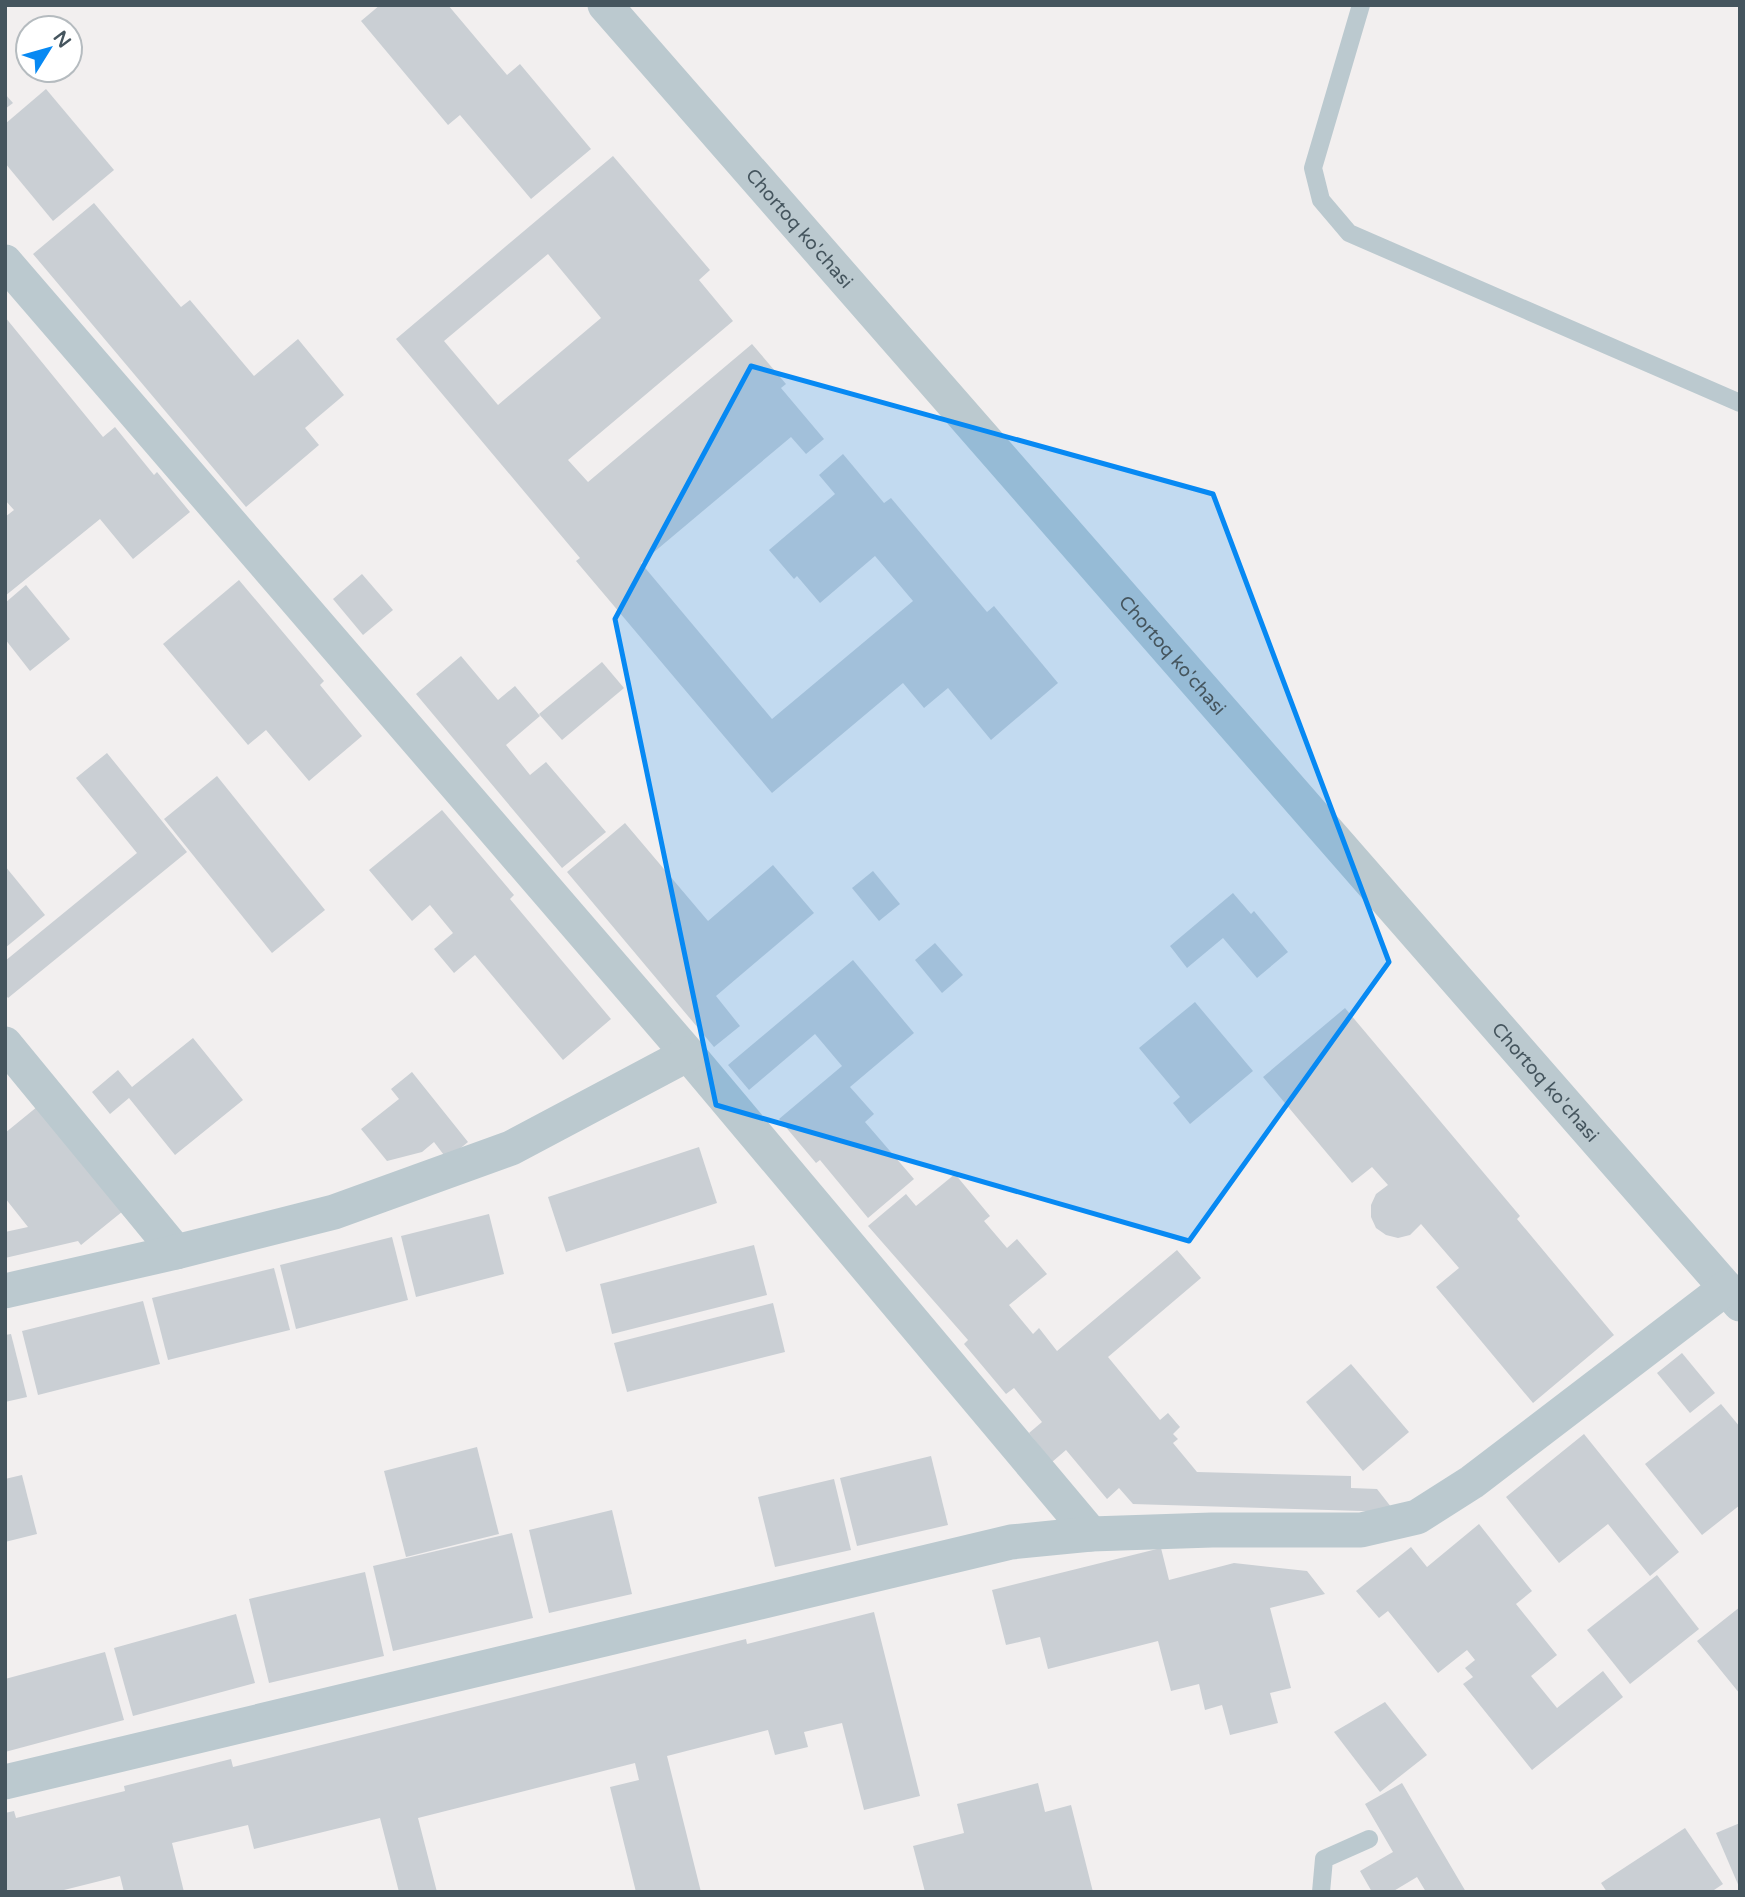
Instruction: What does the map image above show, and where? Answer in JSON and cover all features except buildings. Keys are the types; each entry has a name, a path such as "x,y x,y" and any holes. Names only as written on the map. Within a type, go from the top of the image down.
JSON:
{"street":[{"name":"Chortoq ko'chasi","path":"605,5 1733,1296"},
{"path":"5,262 688,1054 1091,1534"},
{"path":"5,1044 176,1252"},
{"path":"5,1291 334,1212 510,1147 688,1054"},
{"path":"5,1782 1012,1542 1091,1534 1212,1530 1361,1531 1417,1517 1472,1482 1733,1296"}],"lane":[{"path":"1360,5 1313,168 1321,200 1349,233 1740,403"},
{"path":"1321,1892 1324,1859 1369,1839"}],"highlighted area":[{"path":"751,366 1213,494 1389,962 1189,1241 716,1105 615,619"}]}
